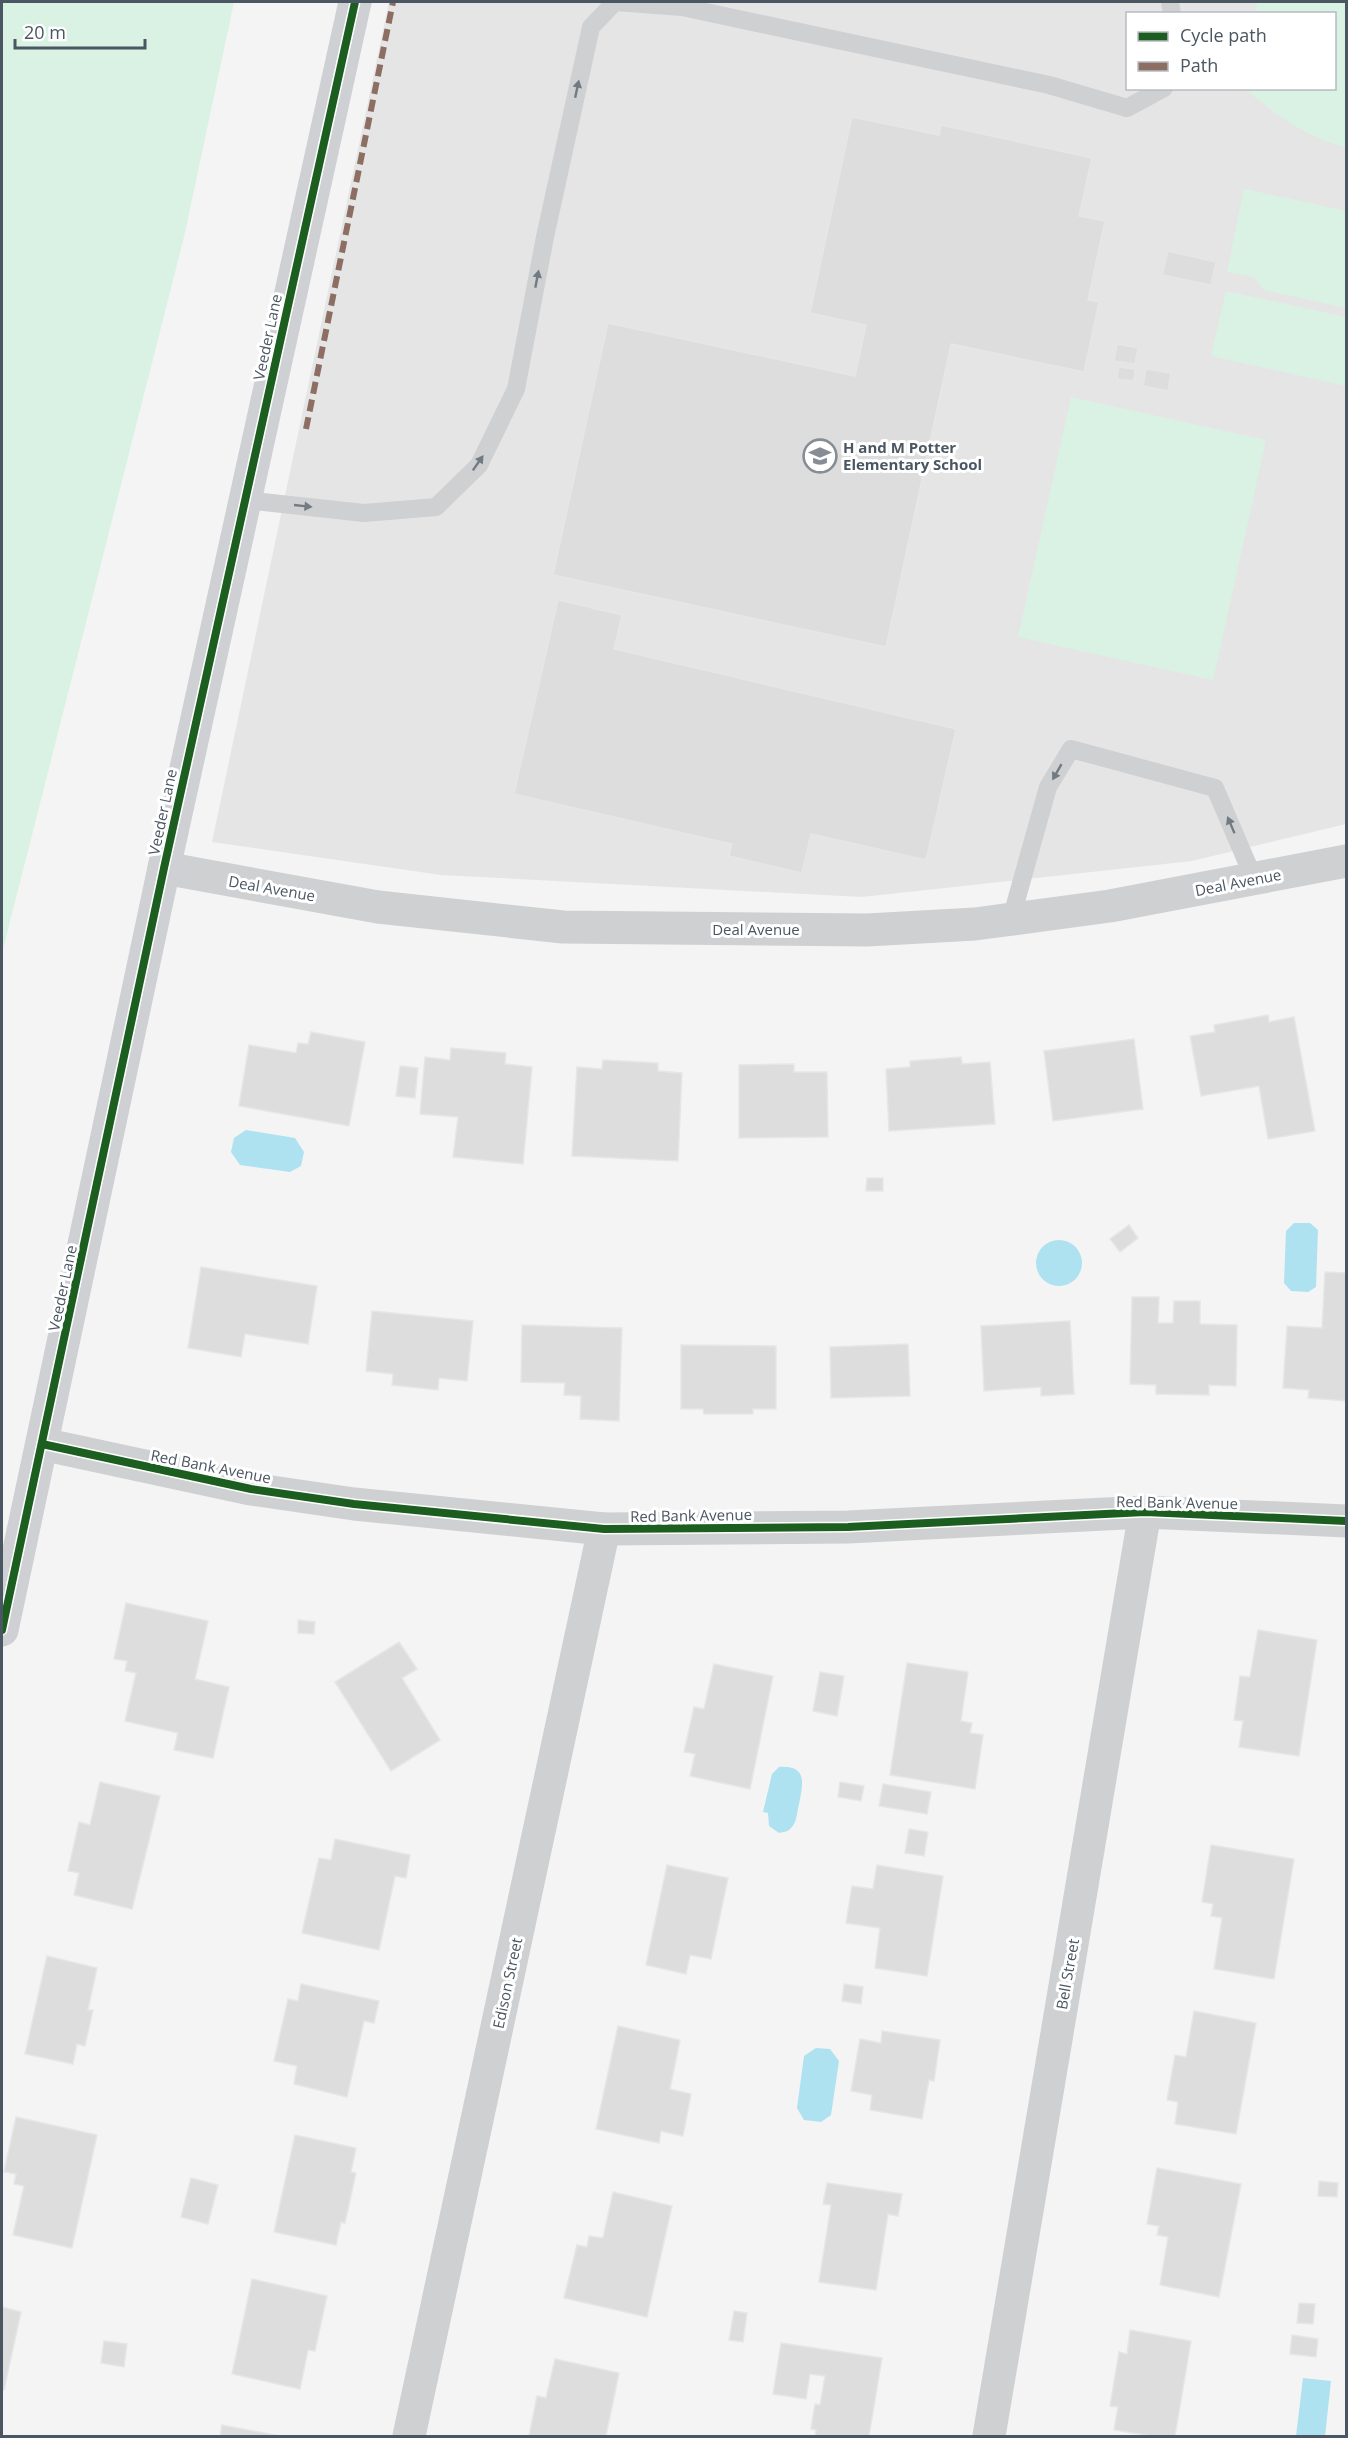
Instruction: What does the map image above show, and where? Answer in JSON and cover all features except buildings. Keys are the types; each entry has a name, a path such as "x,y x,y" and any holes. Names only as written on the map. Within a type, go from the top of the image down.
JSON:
{"street":[{"name":"Veeder Lane","path":"2,1630 164,868 355,2"},
{"name":"Deal Avenue","path":"164,868 378,907 563,927 867,930 975,924 1110,906 1347,861"},
{"name":"Red Bank Avenue","path":"42,1444 251,1489 354,1504 604,1529 848,1527 1145,1512 1347,1521"},
{"name":"Bell Street","path":"989,2436 1145,1512"},
{"name":"Edison Street","path":"409,2436 604,1529"}],"lane":[{"path":"245,500 364,513 436,507 479,465 516,388 545,237 591,27 615,2 682,8 714,14 1049,85 1127,108 1160,90"},
{"path":"1011,919 1048,787 1071,749 1215,788 1254,879"}],"shaded area":[{"name":"H and M Potter Elementary School","path":"389,2 1346,2 1346,824 1192,861 862,897 441,875 212,842"}],"green space":[{"path":"2,2 234,2 184,237 2,953"},
{"path":"1258,2 1346,2 1346,147 1318,138 1292,124 1246,90 1336,90 1336,12 1255,12"},
{"path":"1244,189 1346,211 1346,308 1264,290 1254,277 1227,272"},
{"path":"1226,291 1346,317 1346,386 1211,356"},
{"path":"1071,397 1266,440 1213,680 1018,637"}],"water":[{"path":"246,1130 295,1138 304,1152 301,1166 290,1172 240,1165 231,1152 234,1138"},
{"path":"1294,1223 1310,1223 1318,1230 1316,1287 1308,1292 1291,1291 1284,1283 1286,1231"},
{"path":"1059,1240 1068,1241 1076,1246 1081,1254 1081,1272 1076,1280 1068,1285 1059,1286 1050,1285 1042,1280 1037,1272 1036,1263 1037,1254 1042,1246 1050,1241"},
{"path":"779,1767 795,1769 802,1783 794,1825 785,1832 779,1833 769,1826 768,1813 763,1812 772,1774"},
{"path":"816,2048 830,2049 839,2061 831,2115 821,2122 804,2120 797,2108 804,2056"},
{"path":"1303,2378 1331,2381 1325,2436 1296,2436"}],"marked path":[{"path":"306,429 393,2"}],"cycle path":[{"path":"2,1630 164,868 355,2"},
{"path":"42,1444 251,1489 354,1504 604,1529 848,1527 1145,1512 1346,1521"}],"place":[{"name":"H and M Potter Elementary School","path":"820,456"}]}
